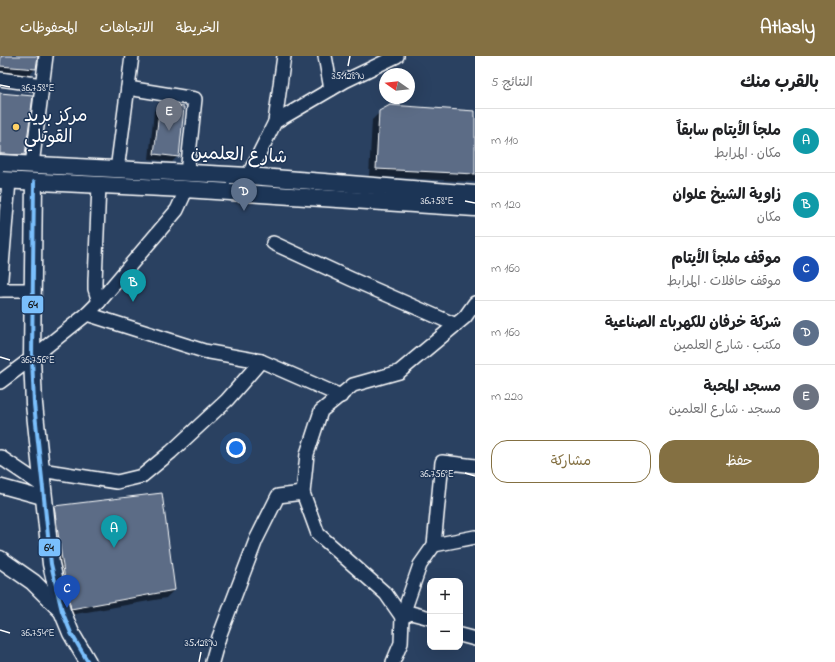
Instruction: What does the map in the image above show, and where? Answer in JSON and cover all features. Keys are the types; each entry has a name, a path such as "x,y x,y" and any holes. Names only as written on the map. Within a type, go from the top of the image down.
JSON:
{"main road":[{"name":"شارع العلمين","path":"0,164 248,176 475,194"},
{"name":"شارع العلمين","path":"4,181 184,189 475,208"},
{"path":"34,182 32,358 34,404 43,485 52,564 62,611 71,633 88,662"},
{"path":"0,559 33,582 62,611"}],"street":[{"path":"32,165 46,56"},
{"path":"118,170 132,56"},
{"path":"248,176 275,122 284,56"},
{"path":"325,56 331,89"},
{"path":"275,122 345,81 397,56"},
{"path":"0,79 42,85"},
{"path":"128,88 195,99 187,173"},
{"path":"4,181 0,290 33,290"},
{"path":"99,185 95,281 99,302"},
{"path":"0,382 87,314 99,302 177,210 183,197 184,189"},
{"path":"273,243 456,325"},
{"path":"402,617 386,594 318,534 303,493 307,454 321,411 353,385 399,372 465,317 475,303"},
{"path":"87,314 204,351 261,362 341,396"},
{"path":"0,486 117,482 142,476 171,452 227,400 261,362"},
{"path":"0,457 43,485"},
{"path":"393,662 401,643 402,617 420,565 434,545 442,462 475,466"},
{"path":"212,662 219,637 256,540 278,496 303,493"},
{"path":"434,545 475,537"},
{"path":"402,617 411,613 427,617"},
{"path":"463,636 475,639"}],"building":[{"path":"1,56 38,56 36,69 0,66"},
{"name":"مركز بريد القوتلي","path":"0,93 33,96 25,155 0,154"},
{"path":"160,104 184,107 179,157 154,154"},
{"path":"390,105 475,111 475,174 376,169 379,111"},
{"path":"162,493 175,590 71,609 54,506"}],"transit line":[{"name":"64","path":"34,182 32,358 34,404 51,564 62,611 71,633 88,662"}],"place":[{"name":"مركز بريد القوتلي","path":"16,127"},
{"name":"مسجد المحبة","path":"169,131"},
{"name":"شركة خرفان للكهرباء الصناعية","path":"244,211"},
{"name":"زاوية الشيخ علوان","path":"133,302"},
{"name":"ملجأ الأيتام سابقاً","path":"114,548"},
{"name":"موقف ملجأ الأيتام","path":"67,608"}]}
